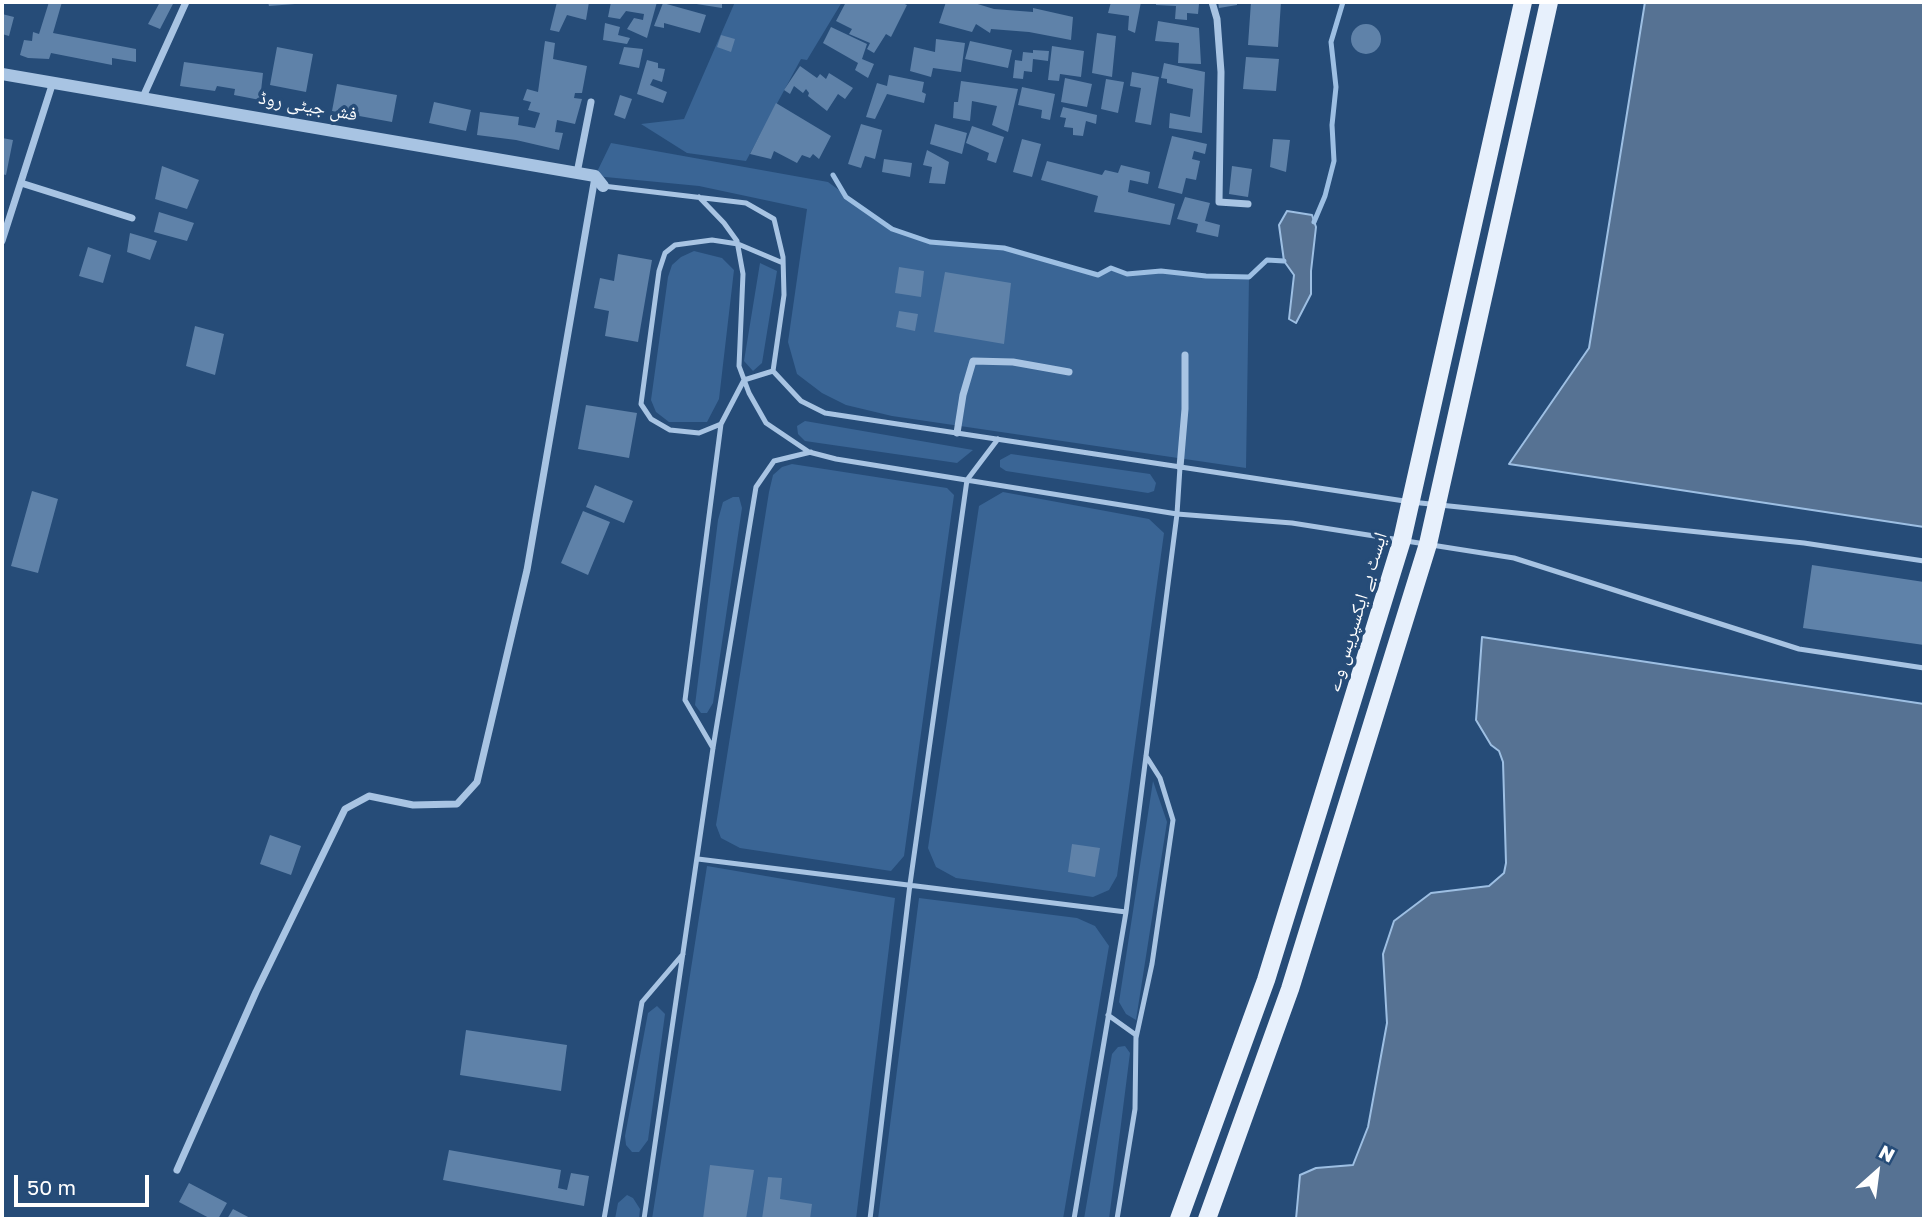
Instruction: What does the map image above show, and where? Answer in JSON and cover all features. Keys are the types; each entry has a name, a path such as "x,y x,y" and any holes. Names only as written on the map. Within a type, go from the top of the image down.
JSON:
{"main road":[{"name":"ایسٹ بے ایکسپریس وے","path":"1179,1219 1266,980 1402,540 1523,2"},
{"path":"1207,1219 1290,989 1428,544 1549,2"}],"street":[{"path":"143,97 186,2"},
{"path":"1213,2 1221,72 1219,202 1248,204"},
{"name":"فش جیٹی روڈ","path":"2,74 577,173 599,181"},
{"path":"2,241 53,82"},
{"path":"577,173 591,102"},
{"path":"177,1170 256,992 345,809 369,796 413,805 457,804 477,782 527,570 599,181"},
{"path":"21,183 132,218"},
{"path":"1180,467 1185,409 1185,355"},
{"path":"957,433 963,395 973,361 1013,362 1069,372"}],"lane":[{"path":"599,181 746,203 774,219 783,263 784,295 773,371"},
{"path":"699,197 724,223 738,244 743,274 739,366 744,380 766,423 811,452 836,459 1177,514 1292,523 1514,558 1799,649 1924,668"},
{"path":"720,425 699,433 670,430 651,419 641,404 659,271 666,253 675,245 712,240 738,244 783,263"},
{"path":"773,371 801,401 825,413 1411,502 1790,542 1924,561"},
{"path":"713,748 685,701 720,425 744,380 773,371"},
{"path":"870,1219 910,884 967,480 998,439"},
{"path":"644,1219 713,748 756,487 774,461 811,452"},
{"path":"1074,1219 1126,912 1177,514 1180,467"},
{"path":"1117,1219 1135,1109 1136,1038 1152,964 1173,820 1160,778 1146,756"},
{"path":"698,859 1126,912"},
{"path":"604,1219 642,1002 683,954"},
{"path":"1108,1015 1136,1035 1136,1038"}],"shaded area":[{"path":"735,2 842,2 807,60 801,59 746,161 687,153 641,124 684,119"},
{"path":"1645,2 1924,2 1924,527 1509,464 1589,348"},
{"path":"611,143 828,182 892,229 930,242 1004,248 1098,274 1111,268 1127,274 1161,271 1249,277 1246,468 892,416 846,405 822,393 797,374 788,342 807,209 699,186 595,176"},
{"path":"1287,211 1312,215 1316,227 1311,294 1296,323 1289,319 1294,275 1284,261 1279,225"},
{"path":"694,251 722,258 734,270 719,399 707,422 669,422 656,412 651,400 668,277 672,265"},
{"path":"760,263 777,271 762,363 753,371 744,361"},
{"path":"805,421 973,450 957,463 805,441 798,434 797,426"},
{"path":"1011,454 1150,474 1156,483 1154,491 1148,493 1006,471 1000,467 1000,460"},
{"path":"792,464 947,488 954,495 904,856 891,871 740,848 721,838 716,825 769,492 773,475 782,467"},
{"path":"1003,492 1149,519 1164,533 1117,876 1109,890 1093,897 956,878 936,867 928,848 979,506"},
{"path":"739,497 742,508 713,703 707,713 701,713 695,705 718,520 723,502"},
{"path":"1482,637 1924,704 1924,1219 1296,1219 1300,1175 1316,1168 1353,1165 1368,1127 1387,1023 1383,954 1394,921 1431,893 1489,886 1504,873 1503,762 1499,751 1491,745 1476,720"},
{"path":"1153,781 1167,822 1136,1020 1126,1014 1119,1002"},
{"path":"707,866 895,898 856,1219 652,1219"},
{"path":"919,898 1077,918 1095,926 1109,946 1063,1219 878,1219"},
{"path":"657,1006 665,1014 648,1140 639,1152 632,1152 626,1145 625,1136 648,1013"},
{"path":"1125,1046 1130,1053 1109,1219 1084,1219 1112,1054 1118,1047"},
{"path":"627,1195 633,1198 640,1209 639,1219 615,1219 618,1203"}],"building":[{"path":"49,2 62,2 53,33 136,49 136,62 112,58 112,65 51,53 49,59 20,55 24,40 32,41 33,32 39,34"},
{"path":"160,2 174,2 160,29 148,24"},
{"path":"268,2 295,2 295,4 269,6"},
{"path":"557,2 589,2 586,20 567,15 559,32 550,30"},
{"path":"611,2 657,2 647,38 627,29 634,18 643,20 644,14 626,11 620,19 608,17"},
{"path":"722,2 722,8 690,3"},
{"path":"846,2 900,2 907,5 891,37 886,34 874,53 867,49 870,43 849,34 852,29 836,21"},
{"path":"946,2 971,2 994,9 1033,12 1033,8 1073,17 1071,40 1029,32 991,29 990,33 976,24 972,32 939,23"},
{"path":"1111,2 1141,2 1135,33 1128,30 1129,16 1108,13"},
{"path":"1156,2 1199,4 1198,14 1187,13 1187,20 1175,19 1176,6 1156,5"},
{"path":"1218,2 1237,2 1237,5 1219,8"},
{"path":"1251,2 1281,2 1278,47 1248,45"},
{"path":"663,3 706,15 700,33 664,23 664,28 654,26"},
{"path":"2,14 14,17 9,36 2,34"},
{"path":"1158,21 1199,28 1201,64 1178,63 1179,43 1155,41"},
{"path":"605,23 620,27 618,35 630,38 627,44 603,40"},
{"path":"1366,24 1376,29 1381,39 1376,49 1366,54 1356,49 1351,39 1356,29"},
{"path":"831,27 867,44 862,59 874,64 868,78 855,70 858,63 823,43"},
{"path":"1097,33 1116,36 1112,77 1092,73"},
{"path":"721,35 735,39 731,52 717,47"},
{"path":"936,39 965,43 961,72 933,68 931,77 910,71 914,47 935,52"},
{"path":"545,41 555,43 553,59 587,66 582,93 575,93 574,98 582,99 575,124 557,120 555,132 563,133 559,150 477,135 480,112 519,117 518,125 535,128 540,113 528,110 531,102 523,100 527,89 538,92"},
{"path":"970,41 1012,50 1008,68 965,59"},
{"path":"1052,46 1084,51 1081,77 1060,74 1059,81 1048,80"},
{"path":"277,47 313,54 306,92 270,85"},
{"path":"624,47 643,49 639,68 619,64"},
{"path":"1033,50 1049,51 1048,61 1033,59 1032,72 1024,71 1023,79 1013,78 1015,60 1022,61 1023,52 1033,53"},
{"path":"1246,57 1279,59 1276,91 1243,89"},
{"path":"647,60 658,63 658,68 665,69 662,82 653,79 650,85 667,92 663,103 637,94"},
{"path":"184,62 263,73 260,100 234,95 235,89 217,86 215,91 180,86"},
{"path":"1164,63 1205,72 1202,133 1169,128 1170,113 1190,117 1193,89 1167,83 1167,79 1161,78"},
{"path":"800,66 817,78 820,74 826,79 829,73 853,88 845,99 838,94 827,111 808,96 806,89 803,93 794,86 790,94 784,90"},
{"path":"1132,72 1159,77 1151,125 1135,122 1141,88 1130,86"},
{"path":"889,75 924,82 924,103 887,94 875,119 866,117 877,83 887,86"},
{"path":"1065,78 1092,84 1087,107 1061,102"},
{"path":"1106,79 1124,82 1118,113 1101,109"},
{"path":"961,81 1018,89 1008,132 992,125 997,106 972,101 970,121 953,118 954,102 958,102"},
{"path":"337,84 397,95 392,122 332,111"},
{"path":"1022,87 1055,94 1050,120 1041,118 1042,110 1018,105"},
{"path":"620,95 632,99 625,119 614,115"},
{"path":"434,102 471,110 466,131 429,123"},
{"path":"776,103 831,136 819,159 813,154 810,158 802,155 797,163 774,151 771,159 750,154"},
{"path":"1063,107 1097,115 1096,124 1086,121 1083,136 1073,135 1073,128 1064,127 1066,118 1060,117"},
{"path":"861,124 882,130 875,159 865,156 861,168 848,164"},
{"path":"935,124 967,133 962,154 930,144"},
{"path":"972,126 1004,137 996,163 987,160 989,153 966,143"},
{"path":"1172,136 1207,144 1205,154 1194,151 1192,159 1200,161 1196,180 1186,178 1182,194 1158,188"},
{"path":"2,138 13,140 6,175 2,174"},
{"path":"1022,139 1041,144 1032,177 1013,172"},
{"path":"1273,139 1290,140 1286,172 1270,167"},
{"path":"927,150 949,162 945,184 929,183 932,167 923,165"},
{"path":"884,159 912,163 910,177 882,172"},
{"path":"1047,161 1102,175 1105,170 1118,173 1121,165 1150,172 1148,184 1130,180 1128,192 1175,204 1170,225 1094,212 1098,196 1041,180"},
{"path":"162,166 199,180 187,209 155,199"},
{"path":"1232,166 1252,169 1248,197 1229,194"},
{"path":"1185,197 1210,203 1205,221 1220,225 1218,237 1196,232 1198,224 1177,219"},
{"path":"159,212 194,223 187,241 154,232"},
{"path":"130,233 157,241 150,260 127,252"},
{"path":"88,247 111,255 103,283 79,276"},
{"path":"618,254 652,260 638,342 605,336 609,311 594,308 600,278 614,281"},
{"path":"899,267 924,271 921,297 895,293"},
{"path":"945,272 1011,283 1004,344 934,332"},
{"path":"899,311 918,314 915,331 896,327"},
{"path":"195,326 224,334 215,375 186,366"},
{"path":"586,405 637,413 629,458 578,449"},
{"path":"595,485 633,501 624,523 586,507"},
{"path":"32,491 58,499 38,573 11,566"},
{"path":"583,511 610,522 588,575 561,563"},
{"path":"1812,565 1924,582 1924,645 1803,628"},
{"path":"270,835 301,846 291,875 260,864"},
{"path":"1072,844 1100,848 1095,877 1068,872"},
{"path":"466,1030 567,1045 561,1091 460,1075"},
{"path":"449,1150 561,1170 558,1188 567,1190 571,1173 589,1176 584,1206 443,1180"},
{"path":"710,1165 754,1170 746,1219 703,1219"},
{"path":"768,1177 782,1178 780,1199 812,1204 810,1219 762,1219"},
{"path":"189,1183 227,1203 218,1219 211,1219 179,1202"},
{"path":"233,1209 252,1219 227,1219"}],"waterway":[{"path":"1314,222 1325,196 1334,161 1332,125 1336,87 1331,42 1343,2"},
{"path":"833,175 846,197 892,229 930,242 1004,248 1098,275 1111,268 1127,274 1161,271 1249,277 1267,260 1284,261"}]}
